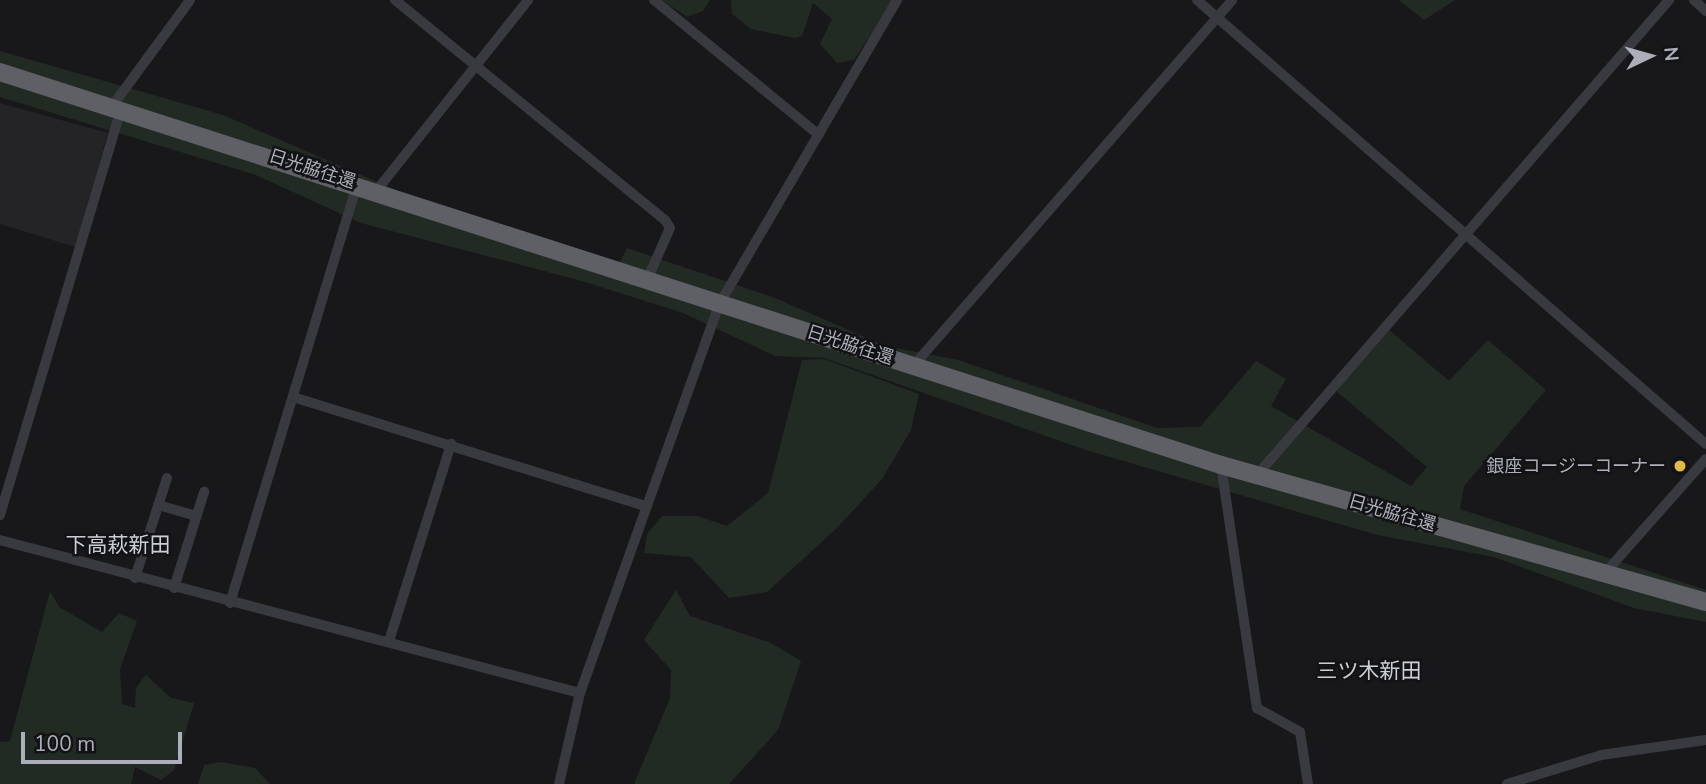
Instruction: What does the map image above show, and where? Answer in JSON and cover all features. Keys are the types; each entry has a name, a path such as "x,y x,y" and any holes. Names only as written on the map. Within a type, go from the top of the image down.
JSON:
{"highway":[{"name":"日光脇往還","path":"0,72 117,106 1221,465 1706,602"}],"street":[{"path":"0,515 117,106 190,0"},
{"path":"395,0 665,220 670,228 648,280"},
{"path":"377,190 474,64 528,0"},
{"path":"654,0 819,135"},
{"path":"558,784 580,693 720,303 897,0"},
{"path":"1197,0 1706,444"},
{"path":"914,365 1232,0"},
{"path":"1257,475 1669,0"},
{"path":"1694,0 1706,11"},
{"path":"230,603 357,184"},
{"path":"293,397 646,506"},
{"path":"389,641 452,444"},
{"path":"1605,573 1706,459"},
{"path":"1221,465 1257,708 1300,732 1308,784"},
{"path":"135,578 167,478"},
{"path":"174,588 204,492"},
{"path":"158,505 196,516"},
{"path":"0,540 135,578 389,641 580,693"},
{"path":"1507,784 1601,755 1706,740"}],"shaded area":[{"path":"662,0 710,0 703,11 687,17"},
{"path":"731,0 894,0 854,60 837,63 820,44 832,19 813,3 802,36 795,38 751,29 732,14"},
{"path":"1399,0 1455,0 1424,20"},
{"path":"0,51 223,115 449,213 618,266 627,248 775,298 885,346 958,360 1157,428 1200,427 1256,361 1286,379 1271,406 1411,486 1427,467 1335,390 1388,329 1449,381 1488,340 1546,390 1464,486 1460,509 1706,590 1706,622 1634,608 1494,557 1377,535 1086,450 824,358 775,356 683,313 582,281 361,223 256,175 0,97"},
{"path":"0,103 108,133 75,247 0,224"},
{"path":"824,359 919,394 911,430 882,479 838,527 767,592 729,598 691,557 644,553 647,534 662,516 697,516 727,526 768,493 802,360"},
{"path":"676,590 690,616 771,643 801,661 778,730 729,784 634,784 670,698 671,670 644,640"},
{"path":"50,591 59,607 102,632 119,613 137,621 120,669 122,704 135,708 136,688 146,675 171,698 194,703 174,770 161,780 135,767 131,784 0,784 0,742 10,741"},
{"path":"221,762 255,768 270,784 198,784 204,765"}],"place":[{"name":"銀座コージーコーナー","path":"1680,466"}],"district":[{"name":"下高萩新田","path":"118,545"},
{"name":"三ツ木新田","path":"1369,671"}]}
